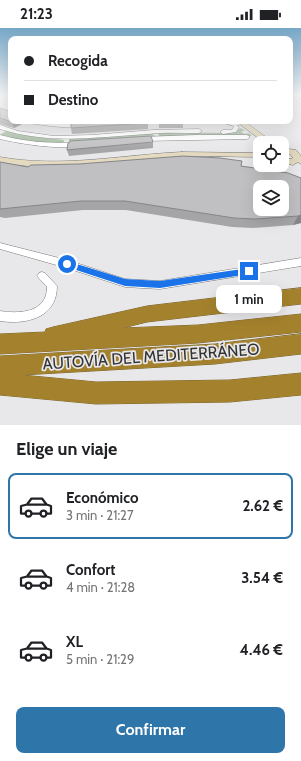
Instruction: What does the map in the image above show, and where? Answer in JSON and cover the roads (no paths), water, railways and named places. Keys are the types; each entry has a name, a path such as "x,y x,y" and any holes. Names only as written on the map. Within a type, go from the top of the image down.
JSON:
{"highway":[{"path":"29,343 71,331 147,314 301,296"},
{"name":"AUTOVÍA DEL MEDITERRÁNEO","path":"0,344 198,334 301,323"},
{"name":"AUTOVÍA DEL MEDITERRÁNEO","path":"0,366 215,354 301,344"},
{"path":"0,384 96,393 230,391 301,384"}],"street":[{"path":"50,124 65,126 86,125"},
{"path":"0,127 32,135 62,138 155,131 231,132 236,130 240,124"},
{"path":"244,124 260,136"},
{"path":"0,137 27,143 61,145 172,138 247,137"},
{"path":"289,151 296,160"},
{"path":"0,160 32,164 63,164 172,155 253,155"},
{"path":"0,246 67,264 125,283 160,285 301,262"},
{"path":"0,316 23,317 35,313 48,304 52,298 52,286 42,276"}]}
